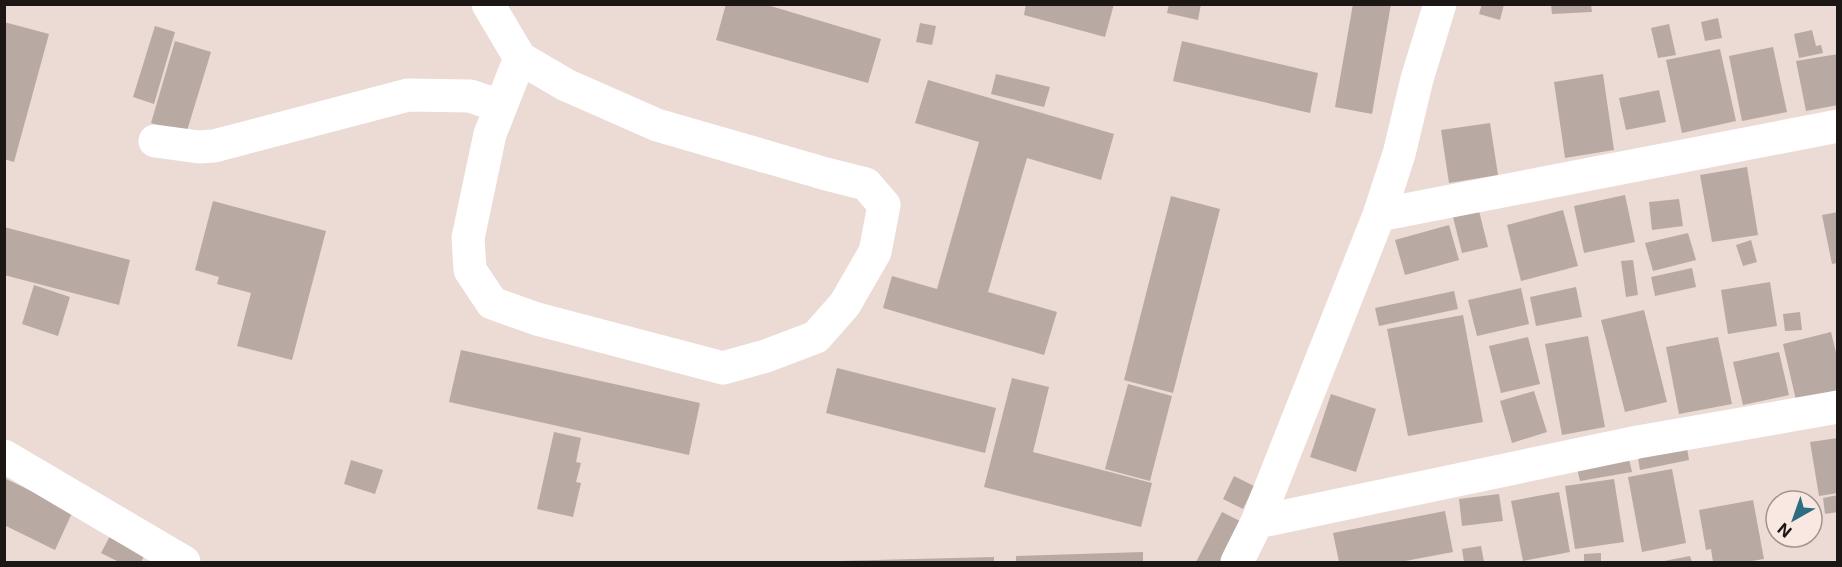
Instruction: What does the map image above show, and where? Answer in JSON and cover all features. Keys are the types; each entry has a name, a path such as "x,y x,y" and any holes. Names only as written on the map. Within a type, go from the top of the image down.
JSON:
{"street":[{"path":"488,4 520,58 566,85 657,125 866,184 884,205 874,252 845,304 816,337 766,356 723,368 537,319 492,303 470,270 468,238 489,134 520,58"},
{"path":"1237,562 1257,522 1379,215 1399,153 1417,79 1440,4"},
{"path":"155,141 199,147 214,146 408,95 470,96 500,106"},
{"path":"1379,215 1838,126"},
{"path":"1257,522 1638,442 1838,407"},
{"path":"4,456 184,562"}],"building":[{"path":"726,4 764,4 881,39 868,83 716,40"},
{"path":"1026,4 1114,4 1105,37 1024,15"},
{"path":"1169,4 1201,4 1198,20 1167,13"},
{"path":"1353,4 1391,4 1372,114 1335,107"},
{"path":"1482,4 1504,4 1500,20 1479,14"},
{"path":"1551,5 1591,5 1592,12 1552,14"},
{"path":"1718,18 1722,38 1705,41 1701,22"},
{"path":"4,22 49,34 14,162 4,159"},
{"path":"920,23 936,26 932,45 916,42"},
{"path":"1669,24 1676,55 1658,58 1651,28"},
{"path":"155,26 175,32 154,104 133,97"},
{"path":"1812,30 1816,46 1821,45 1823,53 1799,58 1794,34"},
{"path":"175,41 211,52 186,134 151,123"},
{"path":"1182,41 1318,73 1310,113 1173,81"},
{"path":"1773,47 1787,112 1742,121 1729,56"},
{"path":"1720,49 1736,121 1682,133 1666,60"},
{"path":"1838,54 1838,105 1806,111 1796,61"},
{"path":"996,74 1050,87 1044,107 991,94"},
{"path":"1603,74 1614,150 1565,158 1554,82"},
{"path":"928,80 1114,134 1101,180 1027,158 988,292 1057,312 1044,355 883,308 892,276 937,289 979,142 915,123"},
{"path":"1659,90 1666,122 1626,130 1619,98"},
{"path":"1490,123 1498,175 1449,183 1441,130"},
{"path":"1747,167 1758,235 1712,242 1700,175"},
{"path":"1625,195 1635,242 1584,253 1574,206"},
{"path":"1171,196 1220,209 1173,393 1124,380"},
{"path":"1679,199 1683,226 1652,230 1649,202"},
{"path":"213,201 326,231 292,360 237,346 251,293 217,284 219,277 195,270"},
{"path":"1563,210 1578,266 1521,281 1507,225"},
{"path":"1479,211 1488,247 1462,253 1453,217"},
{"path":"1838,212 1838,263 1832,264 1822,215"},
{"path":"1449,225 1459,260 1405,275 1395,240"},
{"path":"4,227 130,260 119,305 4,275"},
{"path":"1688,233 1696,260 1653,271 1645,243"},
{"path":"1751,240 1757,262 1743,266 1736,245"},
{"path":"1633,260 1638,295 1626,297 1621,261"},
{"path":"1692,268 1696,287 1655,296 1651,277"},
{"path":"1770,282 1777,326 1728,334 1721,290"},
{"path":"34,285 70,297 58,336 22,324"},
{"path":"1576,287 1582,317 1536,326 1530,297"},
{"path":"1521,288 1529,324 1477,336 1468,300"},
{"path":"1454,291 1458,309 1379,326 1375,308"},
{"path":"1644,310 1667,402 1625,412 1601,320"},
{"path":"1800,312 1802,330 1785,331 1783,314"},
{"path":"1463,315 1483,422 1408,436 1387,329"},
{"path":"1831,332 1838,361 1838,390 1796,400 1783,344"},
{"path":"1588,336 1605,427 1562,435 1545,344"},
{"path":"1528,337 1540,384 1501,393 1489,346"},
{"path":"1718,337 1732,404 1679,414 1666,347"},
{"path":"461,350 700,403 689,455 449,402"},
{"path":"1779,352 1789,395 1743,405 1733,362"},
{"path":"837,368 996,408 985,453 826,413"},
{"path":"1012,378 1049,387 1033,452 1152,483 1141,527 984,487"},
{"path":"1128,384 1172,396 1150,481 1105,469"},
{"path":"1534,391 1547,432 1512,443 1500,401"},
{"path":"1331,394 1376,409 1356,472 1310,457"},
{"path":"554,432 581,438 576,462 581,463 576,482 581,483 573,517 537,509"},
{"path":"1838,438 1838,493 1824,495 1824,489 1818,489 1810,442"},
{"path":"1687,448 1689,460 1640,470 1638,458"},
{"path":"1629,459 1632,472 1580,481 1577,468"},
{"path":"351,460 383,470 375,494 344,484"},
{"path":"1672,469 1686,543 1642,552 1628,477"},
{"path":"1234,476 1254,486 1243,509 1223,499"},
{"path":"4,478 73,511 55,550 4,525"},
{"path":"1614,479 1624,542 1575,549 1565,486"},
{"path":"1559,492 1570,552 1523,561 1511,501"},
{"path":"1499,494 1503,521 1462,526 1459,499"},
{"path":"1838,495 1838,512 1825,514 1824,498"},
{"path":"1753,500 1764,559 1746,562 1713,562 1711,549 1706,550 1699,510"},
{"path":"1445,511 1453,552 1400,562 1339,562 1333,533"},
{"path":"1222,512 1242,522 1221,562 1196,562"},
{"path":"111,534 146,553 141,562 119,562 101,553"},
{"path":"1481,546 1484,562 1464,562 1462,549"},
{"path":"1143,552 1143,562 1016,562 1016,556"},
{"path":"1601,553 1601,562 1584,562 1584,554"},
{"path":"1690,556 1692,562 1664,562 1664,561"},
{"path":"994,557 994,562 836,562 836,561"}]}
